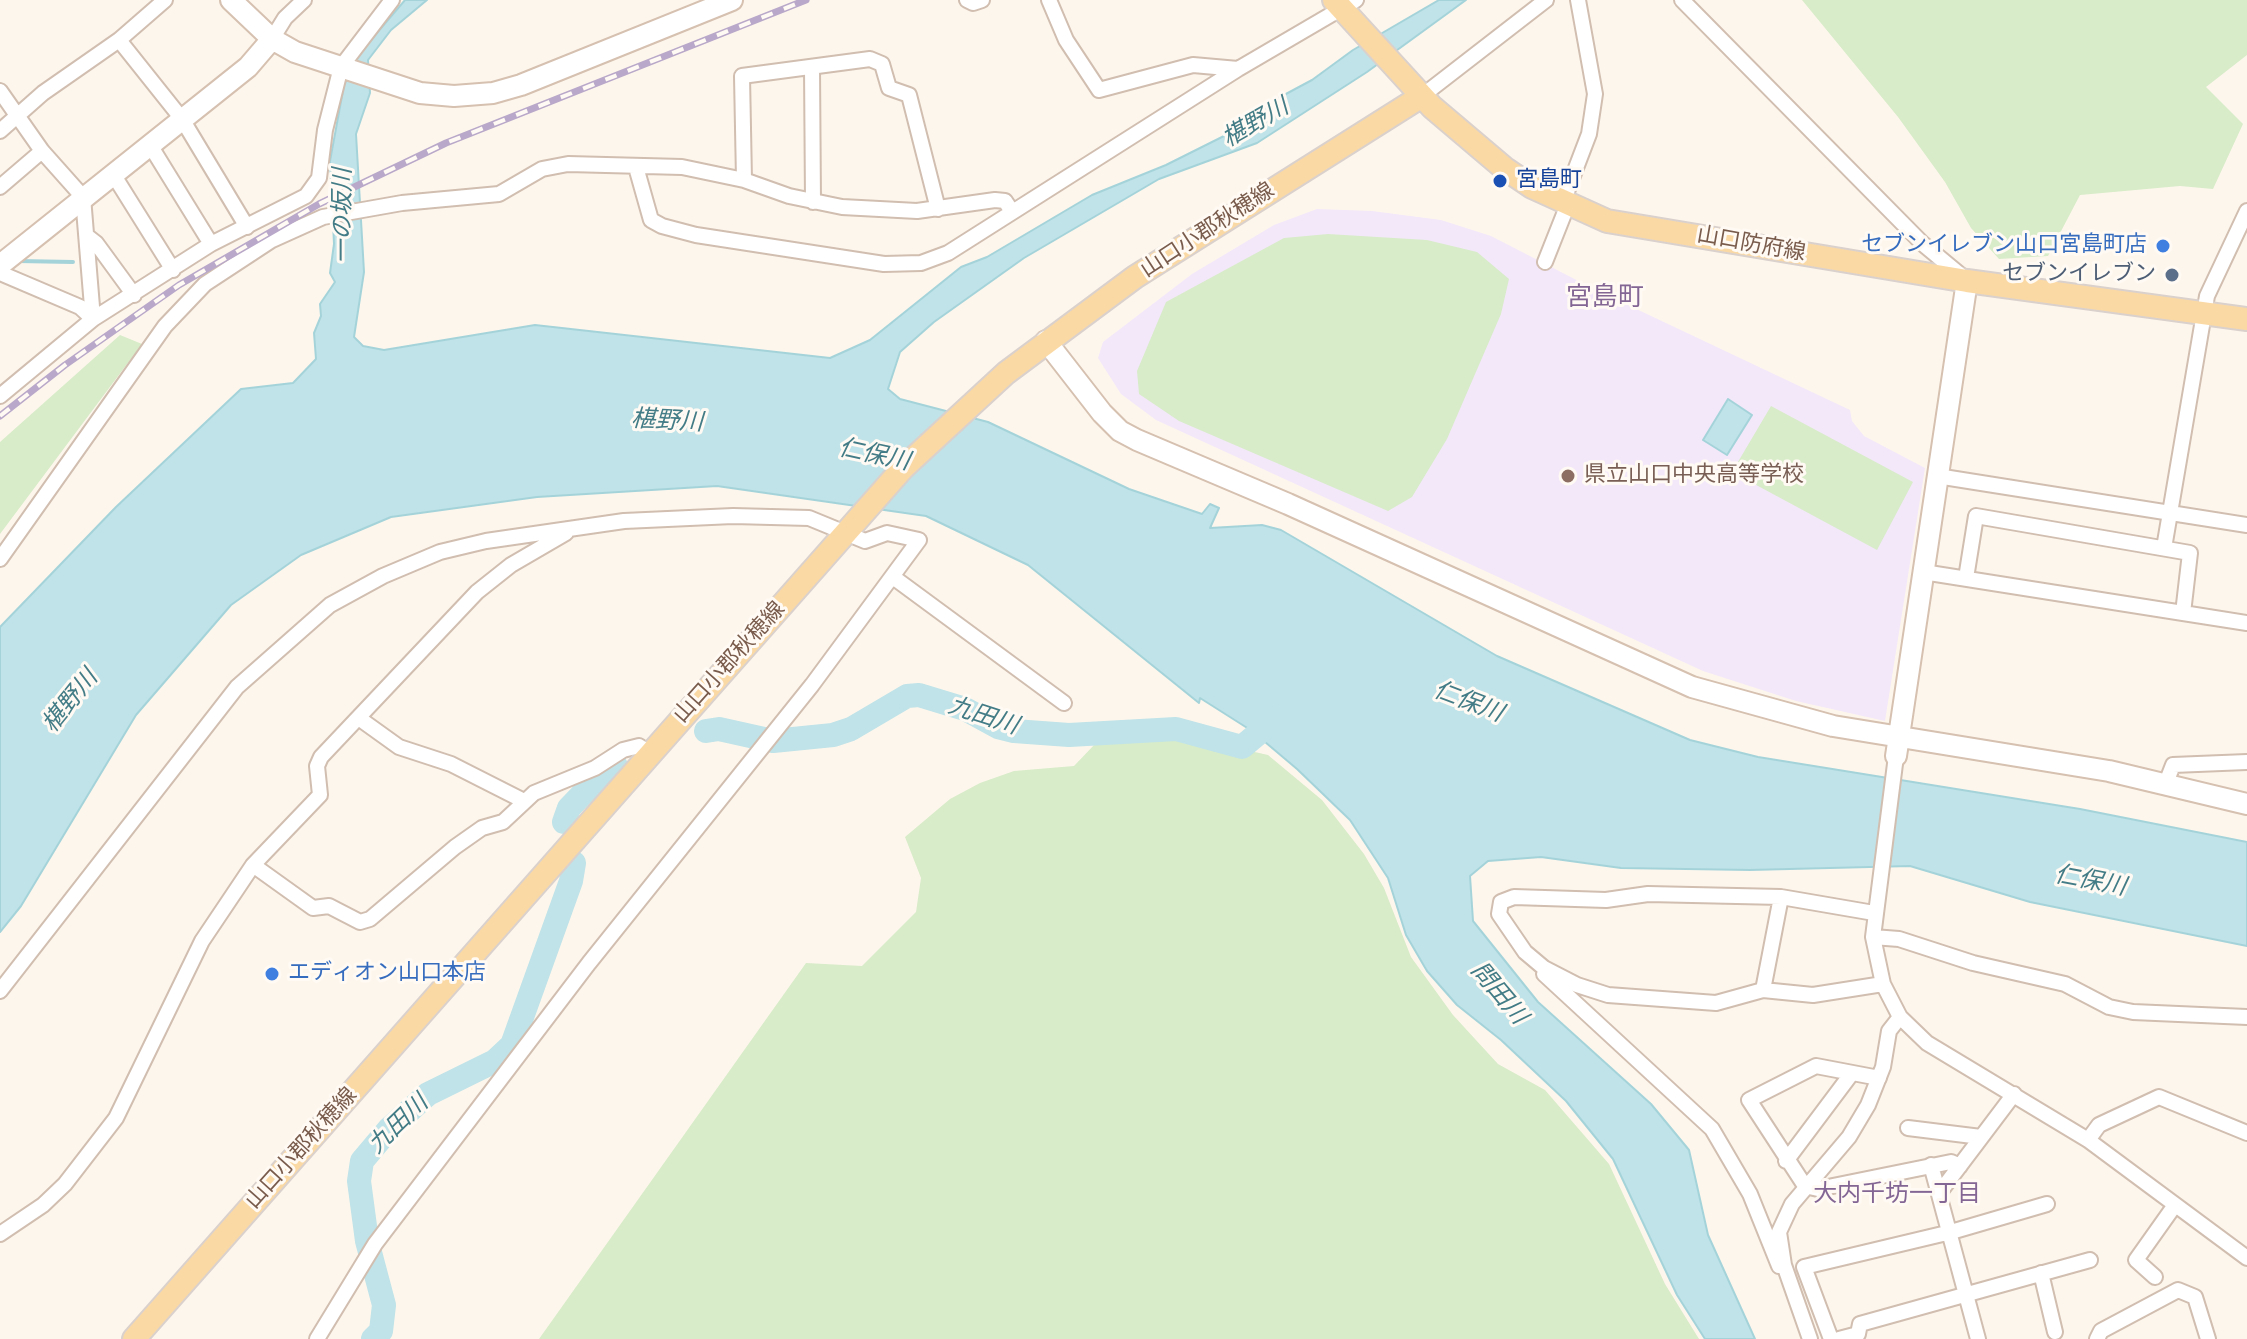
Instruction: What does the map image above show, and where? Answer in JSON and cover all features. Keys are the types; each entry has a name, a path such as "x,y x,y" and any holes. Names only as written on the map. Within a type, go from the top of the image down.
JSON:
{"main road":[{"name":"山口防府線","path":"1345,6 1422,96 1504,168 1566,203 1607,221 1967,281 2247,319"},
{"name":"山口小郡秋穂線","path":"134,1339 903,468 1006,373 1046,341 1170,253 1422,96"}],"street":[{"path":"0,131 16,114 119,40 165,0"},
{"path":"231,0 272,39 295,52 420,93 454,96 493,93 732,0"},
{"path":"0,265 248,67 285,18 304,0"},
{"path":"0,396 93,319 211,244 306,196 319,178 325,130 343,67 392,0"},
{"path":"967,0 973,3 982,0"},
{"path":"1049,0 1066,40 1099,90 1193,65 1238,69"},
{"path":"1422,96 1546,0"},
{"path":"1545,262 1589,134 1595,94 1578,0"},
{"path":"1682,0 1923,244 1967,281 1875,910 1873,937 1883,984 1900,1017 1927,1043 2088,1140 2247,1258"},
{"path":"636,167 651,220 662,226 696,235 884,264 921,263 948,253 1011,210 1345,6"},
{"path":"119,40 182,119 247,227"},
{"path":"744,180 742,76 870,59 882,64 889,88 909,95 938,209"},
{"path":"812,68 813,202"},
{"path":"0,91 42,151 83,197 93,319"},
{"path":"150,145 211,244"},
{"path":"0,187 42,151"},
{"path":"0,559 165,326 205,284 272,240 320,219 499,194 555,165 682,167 744,180 813,202 890,211 938,209 995,200 1005,201 1011,210"},
{"path":"113,174 173,270"},
{"path":"306,196 320,219"},
{"path":"2164,548 2207,296 2247,211"},
{"path":"87,236 96,243 134,295"},
{"path":"0,273 80,307 93,319"},
{"path":"1046,341 1102,413 1120,431 1692,687 1897,751 2166,783 2247,804"},
{"path":"1937,476 2247,525"},
{"path":"0,991 237,687 298,630 330,605 383,576 440,552 486,541 573,528 701,516 809,518 849,530 865,541 887,533 919,540 812,685 589,963 375,1244 317,1339"},
{"path":"1966,578 1976,516 2190,553 2183,613"},
{"path":"0,1234 43,1205 65,1184 116,1118 202,941 253,865 320,795 317,766 477,592 511,565 573,528"},
{"path":"1923,572 2247,623"},
{"path":"893,577 1064,703"},
{"path":"360,719 399,747 451,764 524,801"},
{"path":"253,865 313,908 329,906 360,922 370,919 482,828 503,822 534,793 595,768 623,750 639,746 649,753"},
{"path":"2166,783 2173,765 2247,762"},
{"path":"1875,910 1781,897 1648,894 1606,900 1514,897 1501,902 1499,914 1525,952 1544,968 1577,985 1608,995 1716,1003 1763,990 1813,995 1883,984"},
{"path":"1763,990 1781,897"},
{"path":"1873,937 1899,939 1973,963 2065,984 2109,1007 2133,1012 2247,1017"},
{"path":"1544,968 1544,975 1659,1076 1712,1129 1750,1194 1779,1266 1784,1265"},
{"path":"1810,1339 1784,1265 1779,1232 1792,1204 1805,1186 1849,1137 1879,1078 1889,1031 1900,1017"},
{"path":"1879,1078 1816,1066 1749,1100 1805,1186 1818,1189 1951,1162 1960,1166"},
{"path":"1786,1161 1852,1073"},
{"path":"1940,1192 2014,1094"},
{"path":"2088,1140 2099,1125 2159,1097 2247,1133"},
{"path":"1908,1128 1981,1137"},
{"path":"1931,1165 1978,1339"},
{"path":"1831,1339 1804,1267 1951,1232 2047,1204"},
{"path":"2155,1277 2136,1260 2175,1205"},
{"path":"1839,1339 1858,1334 1860,1324 2090,1260"},
{"path":"2041,1273 2055,1332"},
{"path":"2097,1339 2101,1331 2178,1290 2195,1297 2208,1339"}],"shaded area":[{"path":"1317,209 1372,211 1441,220 1491,236 1594,289 1850,410 1852,421 1864,436 1925,468 1885,721 1796,701 1703,671 1156,420 1121,394 1098,358 1103,342 1192,274 1274,225"}],"green space":[{"path":"1802,0 2247,0 2247,55 2206,87 2243,124 2213,189 2180,186 2080,195 2048,256 1999,259 1971,228 1945,182 1898,117"},
{"path":"1328,234 1427,240 1477,252 1509,279 1501,314 1447,439 1412,497 1388,511 1179,421 1139,394 1137,371 1166,302 1284,238"},
{"path":"120,335 142,344 0,534 0,442"},
{"path":"1771,406 1913,482 1877,550 1732,472"},
{"path":"1171,733 1268,755 1322,800 1364,854 1384,888 1411,957 1453,1015 1498,1064 1545,1090 1609,1164 1665,1284 1699,1339 539,1339 806,963 862,966 916,912 921,878 905,837 950,799 980,783 1014,771 1074,766 1095,744"}],"water":[{"path":"405,0 427,0 391,30 368,60 370,93 356,134 364,272 354,337 363,346 384,350 535,325 830,358 870,340 961,267 987,257 1092,195 1166,165 1230,133 1241,118 1312,80 1353,50 1439,0 1466,0 1367,72 1257,143 1159,179 1024,258 934,322 900,352 888,389 900,399 988,422 1129,489 1202,514 1210,504 1219,508 1210,528 1262,525 1281,530 1497,656 1690,740 1758,757 2080,809 2247,842 2247,946 2030,902 1910,866 1750,870 1621,868 1541,857 1488,861 1470,876 1473,921 1538,1002 1651,1104 1689,1150 1708,1235 1755,1339 1705,1339 1677,1295 1613,1159 1566,1101 1501,1040 1457,1005 1427,971 1406,935 1388,878 1350,820 1297,769 1252,731 1200,698 1199,703 1028,565 926,516 717,486 537,497 391,517 301,555 231,605 136,715 21,906 0,932 0,627 116,507 241,389 293,383 316,359 314,333 321,316 320,304 335,282 330,273 334,244 330,161 344,85 358,55"},
{"path":"1728,399 1752,415 1727,455 1703,440"}],"waterway":[{"path":"18,261 73,262"},
{"name":"九田川","path":"706,731 719,729 773,741 833,735 851,729 907,696 919,695 965,709 998,727 1014,731 1069,735 1176,729 1242,747 1279,716"},
{"name":"九田川","path":"564,822 569,808 596,780 616,766"},
{"name":"九田川","path":"373,1339 381,1331 384,1305 367,1241 359,1181 362,1161 389,1129 428,1094 495,1061 512,1045 571,881 574,863"}],"railway":[{"path":"0,416 65,365 179,285 319,204 446,143 806,0"}],"place":[{"name":"宮島町","path":"1500,181"},
{"name":"セブンイレブン山口宮島町店","path":"2163,246"},
{"name":"セブンイレブン","path":"2172,275"},
{"name":"県立山口中央高等学校","path":"1568,476"},
{"name":"エディオン山口本店","path":"272,974"}],"district":[{"name":"宮島町","path":"1605,299"},
{"name":"大内千坊一丁目","path":"1897,1195"}],"water label":[{"name":"椹野川","path":"1256,124"},
{"name":"一の坂川","path":"344,216"},
{"name":"椹野川","path":"667,422"},
{"name":"仁保川","path":"874,456"},
{"name":"椹野川","path":"71,702"},
{"name":"仁保川","path":"1468,703"},
{"name":"仁保川","path":"2090,882"},
{"name":"問田川","path":"1498,994"}]}
